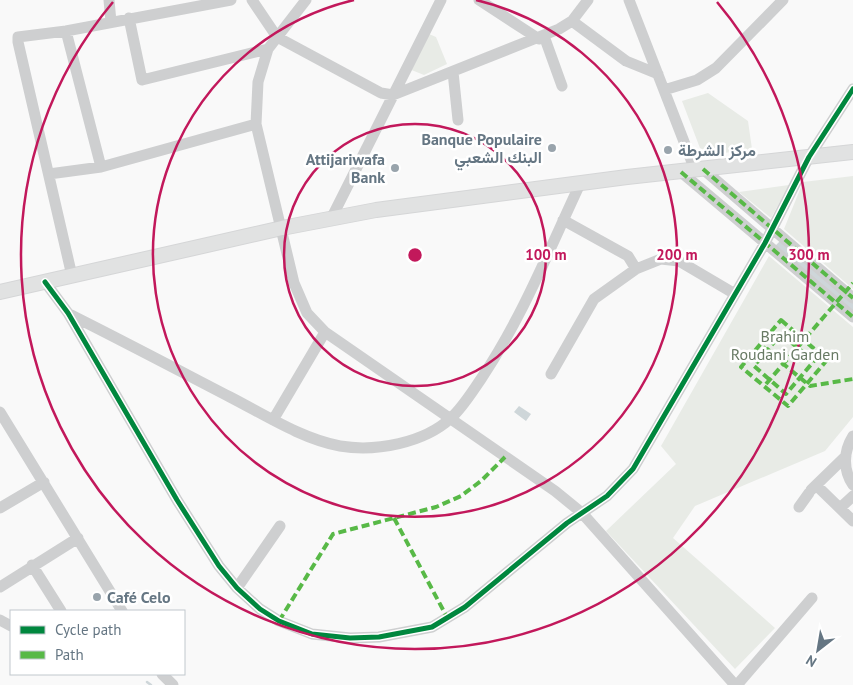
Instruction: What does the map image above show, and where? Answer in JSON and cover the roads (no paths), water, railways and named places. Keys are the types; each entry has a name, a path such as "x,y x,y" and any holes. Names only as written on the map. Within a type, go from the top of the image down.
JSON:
{"main road":[{"path":"0,292 282,228 376,210 853,152"}],"street":[{"path":"109,0 111,22"},
{"path":"72,276 18,37 66,31 231,0"},
{"path":"252,0 278,37 381,93 393,95 541,37 572,21 588,0"},
{"path":"306,0 268,49 258,82 256,124 299,298 306,313 325,332 555,491 582,513 736,685 812,598"},
{"path":"331,219 441,0"},
{"path":"479,0 541,37 562,86"},
{"path":"629,0 664,90 699,170 849,295 836,303"},
{"path":"664,90 697,80 716,68 782,0"},
{"path":"129,18 142,80 268,49"},
{"path":"572,21 626,60 658,74"},
{"path":"66,31 101,166"},
{"path":"452,72 458,120"},
{"path":"44,282 68,313 177,500 219,566 237,588 260,609 279,621 312,634 350,638 406,634 432,627 460,611 567,523 607,496 633,469 772,229 809,157 853,89"},
{"path":"49,174 101,166 256,124"},
{"path":"681,172 853,318"},
{"path":"68,313 274,420 319,440 340,446 364,448 414,439 450,419 479,382 513,328 536,284 580,184"},
{"path":"563,220 628,256 636,269"},
{"path":"551,374 594,298 636,269 661,260 679,261 734,294"},
{"path":"274,420 325,332"},
{"path":"0,412 121,610"},
{"path":"853,436 846,456 846,469 853,485"},
{"path":"799,507 812,490 846,456"},
{"path":"0,508 44,482"},
{"path":"812,490 840,508 853,521"},
{"path":"840,508 853,496"},
{"path":"237,588 280,526"},
{"path":"0,587 32,565 78,538"},
{"path":"32,565 60,610"},
{"path":"163,675 174,685"}],"waterway":[{"path":"147,682 151,685"}],"place":[{"name":"Banque Populaire البنك الشعبي","path":"552,148"},
{"name":"مركز الشرطة","path":"668,150"},
{"name":"Attijariwafa Bank","path":"395,168"},
{"name":"Café Celo","path":"97,597"}],"park label":[{"name":"Brahim Roudani Garden","path":"785,345"}]}
